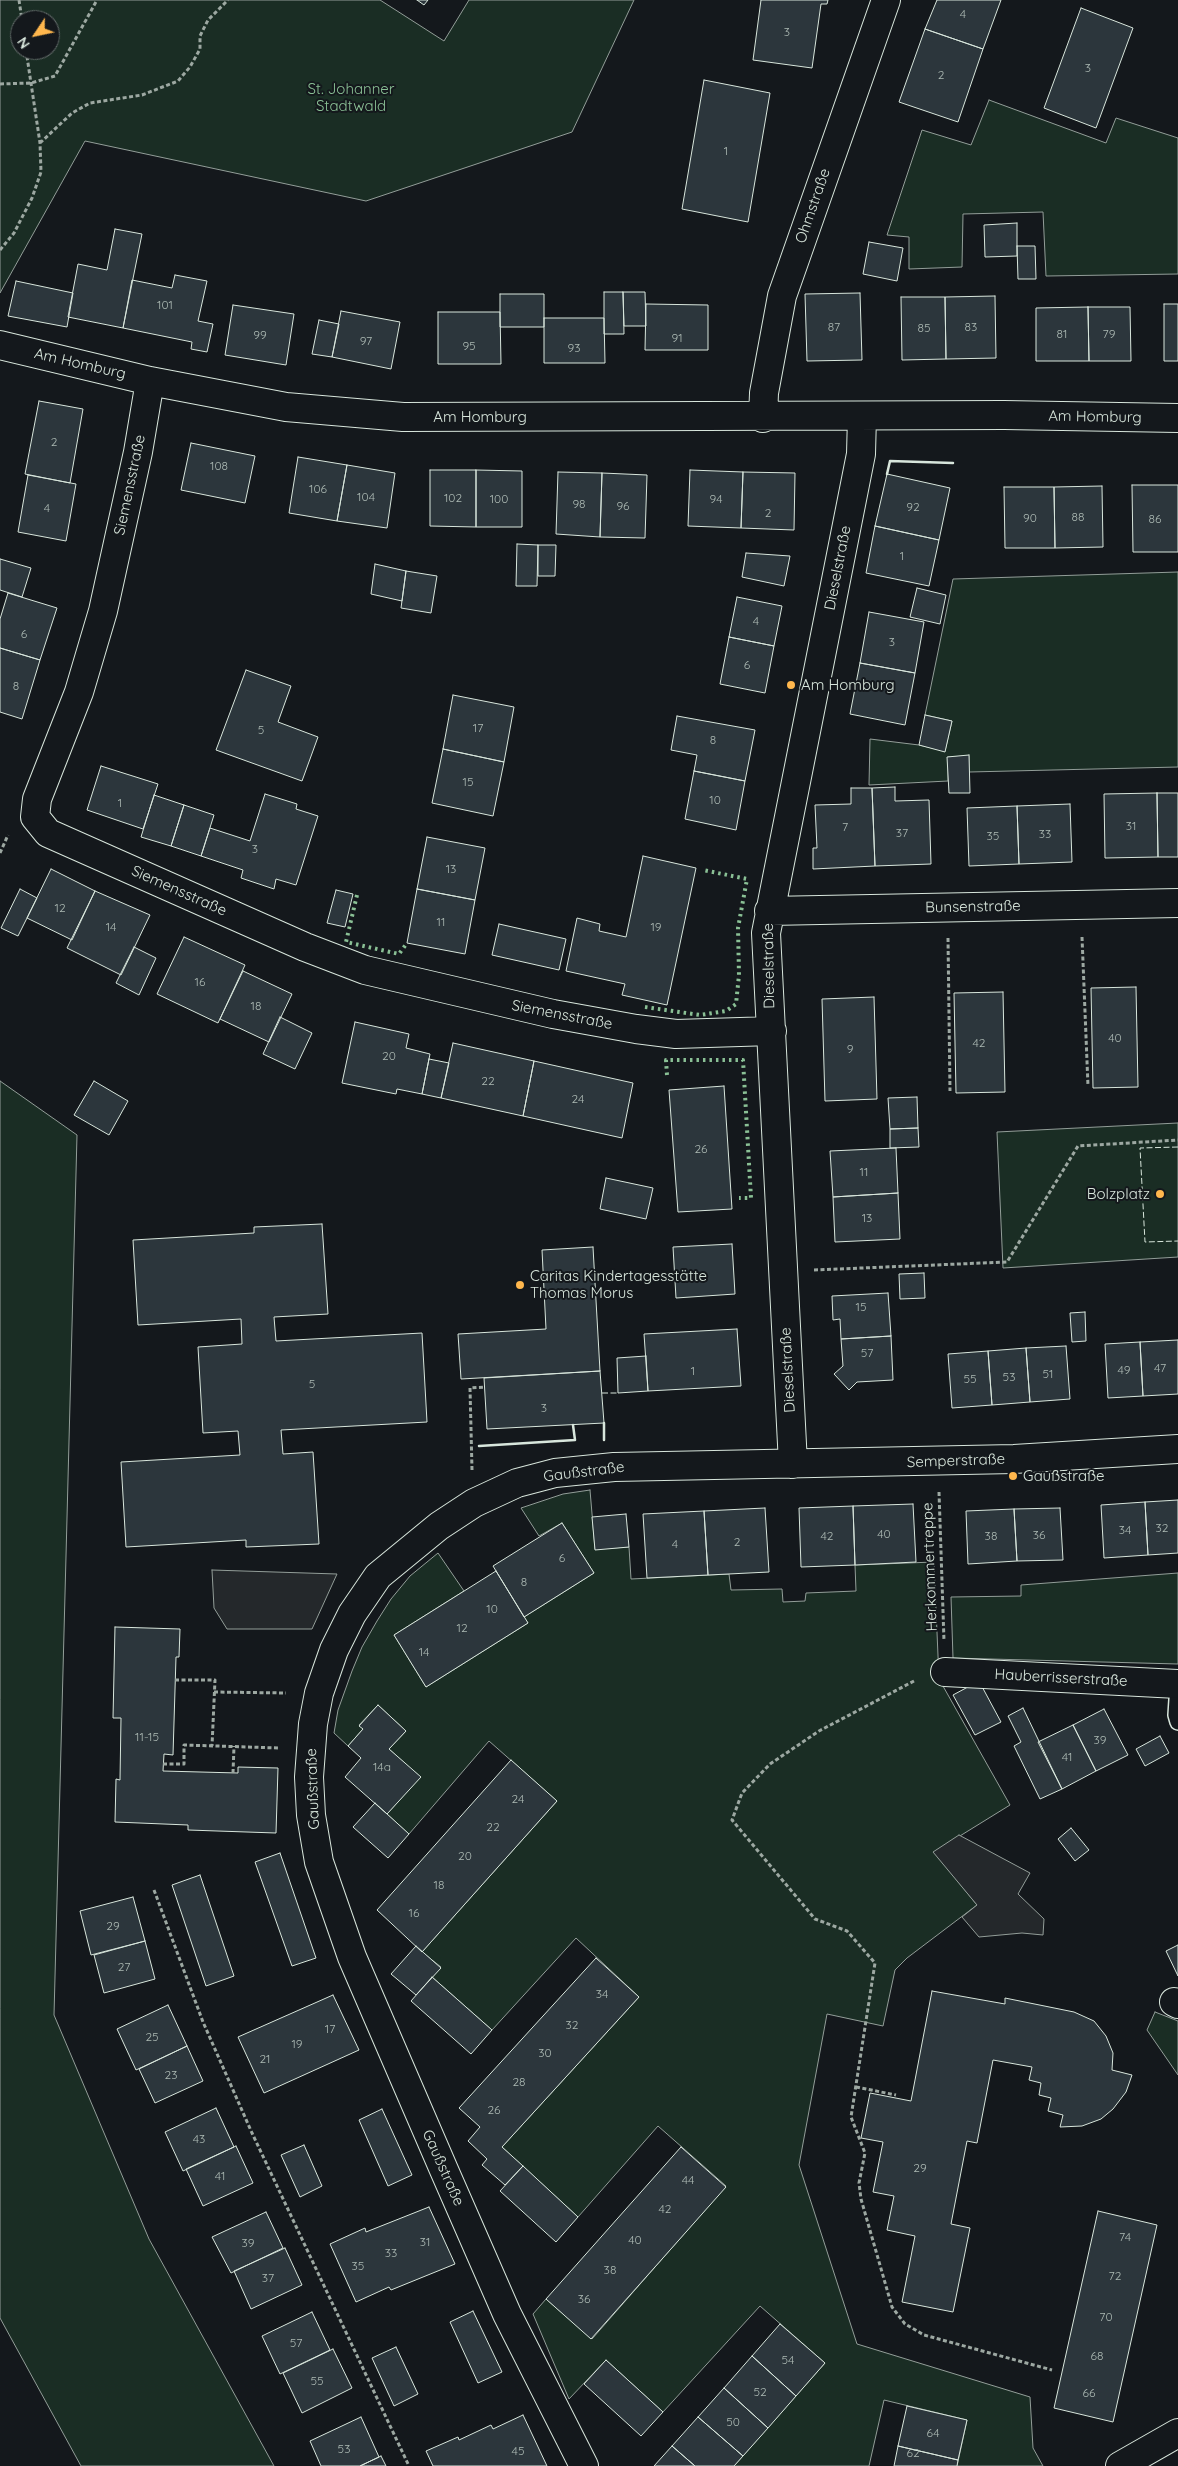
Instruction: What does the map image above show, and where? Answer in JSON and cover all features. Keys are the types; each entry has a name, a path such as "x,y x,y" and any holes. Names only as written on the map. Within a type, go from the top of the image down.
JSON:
{"street":[{"name":"Ohmstraße","path":"762,418 764,393 782,296 886,0"},
{"name":"Am Homburg","path":"0,345 150,381 286,407 403,417 762,418 1004,415 1178,418"},
{"name":"Siemensstraße","path":"150,381 138,452 103,611 79,692 37,799 35,817 48,833 305,946 365,970 553,1014 636,1029 676,1034 772,1031"},
{"name":"Dieselstraße","path":"793,1464 766,933 861,454 862,416"},
{"name":"Bunsenstraße","path":"769,911 1178,903"},
{"name":"Semperstraße","path":"793,1464 938,1462 1178,1449"},
{"name":"Gaußstraße","path":"584,2466 507,2314 343,1934 319,1862 311,1815 310,1748 319,1693 338,1641 352,1614 378,1576 439,1526 474,1503 517,1483 555,1472 614,1467 793,1464"},
{"name":"Hauberrisserstraße","path":"945,1672 1178,1684"},
{"path":"1120,2466 1178,2434"}],"lane":[{"name":"Hauberrisserstraße","path":"1178,1684 1176,1715 1178,1722"}],"path":[{"path":"0,84 31,82 55,76 97,0"},
{"path":"40,143 72,114 90,102 142,96 178,81 190,67 200,49 200,36 208,20 228,0"},
{"path":"0,250 14,232 32,198 41,172 40,143 28,60"},
{"path":"0,853 6,840"},
{"path":"1080,904 1088,1086"},
{"path":"947,907 950,1090"},
{"path":"843,1269 1006,1262 1078,1146 1178,1140"},
{"path":"472,1475 470,1388 484,1387"},
{"name":"Herkommertreppe","path":"938,1462 945,1672"},
{"path":"945,1672 927,1674 819,1731 770,1764 742,1793 732,1820 815,1919 847,1931 875,1964 851,2117 865,2153 859,2182 861,2199 892,2307 905,2324 924,2334 1052,2370"},
{"path":"175,1680 215,1680 212,1746"},
{"path":"214,1692 319,1693"},
{"path":"163,1764 184,1764 184,1745 310,1748"},
{"path":"233,1773 234,1746"},
{"path":"154,1890 203,2022 248,2124 408,2466"},
{"path":"856,2087 896,2095"}],"green space":[{"name":"St. Johanner Stadtwald","path":"0,0 380,0 444,41 469,0 634,0 572,132 366,201 85,141 0,293"},
{"path":"989,100 1106,143 1116,118 1178,138 1178,274 1046,276 1043,212 963,214 962,267 909,269 909,237 887,235 922,130 971,145"},
{"path":"1178,572 1178,767 969,772 969,756 948,757 948,781 869,785 870,739 919,745 945,751 952,721 925,715 953,579"},
{"path":"0,1081 77,1135 54,2015 149,2239 274,2466 81,2466 0,2318"},
{"path":"1178,1123 1178,1257 1003,1268 997,1132"},
{"path":"590,1490 595,1549 629,1547 631,1579 729,1574 731,1590 782,1589 783,1602 805,1601 806,1593 856,1591 855,1565 934,1562 939,1679 1010,1805 934,1852 977,1905 907,1958 895,1970 883,2026 827,2014 799,2165 857,2344 1030,2397 1033,2448 1043,2466 957,2466 967,2420 884,2400 869,2466 734,2466 825,2363 760,2306 663,2412 606,2360 569,2399 533,2314 546,2299 592,2339 726,2186 658,2126 578,2217 502,2147 639,1997 576,1938 492,2030 432,1977 441,1967 422,1952 557,1801 489,1741 409,1834 387,1814 420,1777 389,1749 406,1731 378,1705 359,1725 363,1729 348,1746 334,1733 338,1710 352,1671 362,1647 377,1621 391,1599 410,1576 438,1553 464,1591 394,1635 426,1687 528,1623 524,1617 594,1573 562,1523 539,1536 521,1508 563,1494"},
{"path":"1178,1573 1178,1664 953,1658 951,1597 1021,1596 1021,1585"},
{"path":"1155,2012 1178,2021 1178,2075 1147,2030"}],"shaded area":[{"path":"212,1570 337,1574 312,1629 227,1629 214,1608"},
{"path":"959,1835 1030,1873 1018,1894 1044,1919 1043,1935 1022,1933 979,1937 962,1917 977,1905 933,1852"}],"building":[{"path":"417,0 428,0 424,5"},
{"path":"761,0 828,0 827,4 821,4 812,68 753,60"},
{"path":"937,0 1001,0 983,49 925,29"},
{"path":"1081,8 1133,28 1096,128 1044,108"},
{"path":"925,29 983,49 958,122 899,102"},
{"path":"704,80 770,93 748,222 682,209"},
{"path":"1017,223 1017,256 985,257 984,225"},
{"path":"115,229 142,234 123,328 68,317 78,264 107,270"},
{"path":"869,242 903,248 897,281 863,274"},
{"path":"1017,246 1035,246 1036,279 1018,279"},
{"path":"175,275 207,281 198,321 213,324 207,352 191,349 192,342 123,328 132,280 172,288"},
{"path":"16,281 73,293 67,327 8,316"},
{"path":"604,292 623,292 624,334 604,334"},
{"path":"623,292 645,292 646,326 624,326"},
{"path":"860,293 862,360 807,361 805,294"},
{"path":"500,294 544,294 544,327 500,327"},
{"path":"995,296 996,358 946,359 945,297"},
{"path":"901,297 945,297 946,359 902,360"},
{"path":"646,304 708,305 708,350 645,350"},
{"path":"1164,304 1178,304 1178,361 1164,361"},
{"path":"233,305 294,314 286,365 225,355"},
{"path":"1088,307 1130,307 1131,361 1089,361"},
{"path":"1088,307 1089,361 1036,361 1036,308"},
{"path":"341,311 400,322 391,369 332,357"},
{"path":"438,312 500,312 501,364 438,364"},
{"path":"544,318 604,318 605,363 544,363"},
{"path":"319,320 339,324 332,357 312,354"},
{"path":"39,401 83,409 70,483 25,474"},
{"path":"191,443 255,456 245,503 181,490"},
{"path":"298,457 347,465 337,521 289,513"},
{"path":"347,465 395,473 387,528 337,521"},
{"path":"430,470 476,470 476,527 430,526"},
{"path":"476,470 522,471 522,527 476,527"},
{"path":"690,470 743,472 741,528 688,526"},
{"path":"558,472 602,473 600,537 556,534"},
{"path":"743,472 795,473 794,530 741,528"},
{"path":"602,473 647,475 645,538 600,537"},
{"path":"887,474 950,488 939,540 875,526"},
{"path":"28,475 76,484 66,541 18,532"},
{"path":"1132,485 1178,485 1178,552 1133,552"},
{"path":"1102,486 1103,547 1055,548 1054,487"},
{"path":"1004,487 1054,487 1055,548 1005,548"},
{"path":"875,526 939,540 929,586 866,573"},
{"path":"517,544 538,545 537,586 516,586"},
{"path":"538,545 556,545 555,576 538,576"},
{"path":"746,553 790,556 784,586 742,577"},
{"path":"0,559 31,568 22,597 0,590"},
{"path":"375,564 406,571 402,601 371,594"},
{"path":"406,571 437,576 431,613 401,608"},
{"path":"917,588 946,595 940,624 910,617"},
{"path":"8,593 57,608 40,660 0,648 0,619"},
{"path":"737,597 782,606 774,646 729,637"},
{"path":"869,612 924,622 915,673 860,663"},
{"path":"729,637 774,646 765,693 720,684"},
{"path":"0,648 40,660 22,719 0,712"},
{"path":"860,663 915,673 905,725 850,714"},
{"path":"246,670 291,686 278,722 318,737 302,781 216,750"},
{"path":"453,695 514,707 504,762 443,749"},
{"path":"925,715 952,721 945,752 919,745"},
{"path":"677,716 755,730 745,781 694,771 697,755 671,750"},
{"path":"443,749 504,762 493,816 432,803"},
{"path":"969,755 970,793 949,793 947,757"},
{"path":"101,766 158,784 143,829 87,810"},
{"path":"694,771 745,781 736,830 685,819"},
{"path":"895,787 895,801 929,800 931,864 875,866 872,788"},
{"path":"851,788 872,788 875,866 813,869 813,848 817,848 815,805 851,804"},
{"path":"1157,793 1178,793 1178,857 1158,857"},
{"path":"1157,793 1158,857 1105,858 1104,794"},
{"path":"265,794 297,804 296,809 318,816 296,885 276,879 274,889 241,878 243,870 201,856 210,828 250,841"},
{"path":"154,795 184,805 171,846 141,837"},
{"path":"1070,804 1072,862 1019,864 1017,806"},
{"path":"184,805 214,815 201,856 171,846"},
{"path":"1017,806 1019,864 969,866 967,808"},
{"path":"427,837 485,848 475,900 417,889"},
{"path":"643,856 696,868 667,1005 622,995 625,984 566,971 577,918 600,924 599,931 626,937"},
{"path":"51,869 95,891 72,940 27,918"},
{"path":"20,889 37,898 18,936 1,928"},
{"path":"417,889 475,900 465,954 407,943"},
{"path":"336,890 353,894 345,927 327,923"},
{"path":"95,891 150,915 121,975 67,948"},
{"path":"499,924 566,939 559,970 492,955"},
{"path":"184,937 245,965 218,1023 157,994"},
{"path":"134,947 156,958 139,995 116,983"},
{"path":"243,971 292,994 269,1042 220,1019"},
{"path":"1136,987 1138,1087 1093,1088 1091,988"},
{"path":"1003,992 1005,1092 956,1093 954,993"},
{"path":"874,997 877,1099 825,1101 822,999"},
{"path":"280,1017 312,1033 295,1069 263,1054"},
{"path":"355,1022 409,1034 406,1048 430,1054 422,1094 397,1089 396,1094 342,1083"},
{"path":"453,1043 534,1061 523,1116 441,1098"},
{"path":"429,1059 449,1063 441,1098 422,1094"},
{"path":"534,1061 633,1083 622,1138 523,1116"},
{"path":"94,1081 128,1101 109,1135 74,1115"},
{"path":"724,1086 732,1209 678,1212 669,1090"},
{"path":"917,1097 918,1128 890,1129 888,1098"},
{"path":"918,1128 919,1147 890,1148 890,1129"},
{"path":"896,1148 898,1193 833,1197 830,1151"},
{"path":"606,1178 653,1188 646,1219 600,1209"},
{"path":"898,1193 900,1239 835,1242 833,1197"},
{"path":"322,1224 328,1314 274,1317 276,1341 422,1333 427,1422 281,1430 283,1454 313,1452 319,1544 246,1547 246,1540 126,1547 121,1462 240,1455 238,1431 203,1433 198,1347 242,1344 241,1319 138,1325 133,1240 254,1233 254,1227"},
{"path":"732,1244 735,1294 676,1298 673,1247"},
{"path":"593,1247 600,1371 461,1379 458,1334 546,1329 542,1250"},
{"path":"924,1273 925,1298 900,1299 899,1274"},
{"path":"888,1293 891,1336 841,1339 840,1319 833,1320 832,1296"},
{"path":"1085,1312 1086,1341 1072,1342 1070,1313"},
{"path":"737,1329 741,1386 648,1391 644,1334"},
{"path":"891,1336 893,1380 857,1382 849,1390 834,1374 843,1366 841,1339"},
{"path":"1178,1340 1178,1394 1143,1396 1140,1342"},
{"path":"1140,1342 1143,1396 1108,1398 1105,1344"},
{"path":"1066,1346 1070,1399 1030,1402 1026,1348"},
{"path":"1026,1348 1030,1402 992,1405 988,1351"},
{"path":"988,1351 992,1405 952,1408 948,1354"},
{"path":"646,1356 648,1391 618,1393 617,1358"},
{"path":"600,1371 604,1423 487,1429 484,1378"},
{"path":"1178,1500 1178,1553 1148,1555 1145,1502"},
{"path":"1145,1502 1148,1555 1104,1558 1101,1505"},
{"path":"913,1504 916,1562 855,1565 853,1506"},
{"path":"853,1506 855,1565 801,1567 799,1508"},
{"path":"765,1508 769,1572 708,1575 704,1511"},
{"path":"1060,1508 1063,1560 1017,1561 1014,1509"},
{"path":"1014,1509 1017,1561 968,1564 966,1511"},
{"path":"704,1511 708,1575 647,1578 643,1514"},
{"path":"626,1514 629,1547 595,1550 592,1517"},
{"path":"562,1523 594,1573 524,1617 493,1566"},
{"path":"496,1571 528,1623 426,1687 394,1635"},
{"path":"115,1627 180,1629 179,1657 176,1657 173,1755 164,1754 163,1771 238,1773 238,1767 278,1768 276,1833 188,1830 188,1825 115,1822 116,1779 120,1780 121,1718 113,1718"},
{"path":"979,1681 1001,1722 975,1735 953,1695"},
{"path":"378,1705 406,1731 389,1749 421,1777 387,1814 345,1777 361,1758 348,1746 363,1729 359,1726"},
{"path":"1023,1708 1062,1789 1040,1799 1014,1746 1021,1742 1008,1716"},
{"path":"1104,1709 1128,1755 1096,1771 1073,1725"},
{"path":"1073,1725 1096,1771 1062,1789 1038,1742"},
{"path":"1160,1736 1169,1753 1145,1766 1136,1749"},
{"path":"511,1760 557,1801 422,1952 377,1910"},
{"path":"375,1803 409,1834 388,1858 353,1827"},
{"path":"1071,1828 1089,1850 1075,1861 1058,1839"},
{"path":"280,1853 316,1958 292,1966 255,1862"},
{"path":"200,1875 234,1976 206,1986 172,1885"},
{"path":"133,1897 145,1941 91,1955 80,1911"},
{"path":"145,1941 155,1979 104,1993 94,1955"},
{"path":"1178,1945 1178,1976 1166,1951"},
{"path":"416,1946 441,1968 416,1995 391,1974"},
{"path":"596,1958 639,1997 502,2147 523,2166 505,2185 482,2165 487,2159 468,2141 480,2127 459,2108"},
{"path":"432,1977 492,2030 471,2054 411,2001"},
{"path":"932,1991 1005,2004 1005,1998 1074,2012 1094,2021 1106,2036 1113,2053 1112,2070 1132,2075 1126,2092 1113,2109 1101,2119 1082,2126 1060,2127 1063,2115 1048,2111 1051,2098 1039,2095 1041,2083 1029,2080 1032,2067 993,2060 977,2143 967,2141 951,2224 970,2228 953,2312 902,2302 915,2236 887,2230 894,2196 873,2192 883,2142 861,2138 870,2093 911,2101"},
{"path":"333,1995 359,2050 264,2093 238,2037"},
{"path":"168,2005 187,2046 136,2070 117,2029"},
{"path":"187,2046 203,2081 155,2103 139,2069"},
{"path":"216,2108 234,2147 183,2171 165,2132"},
{"path":"382,2109 412,2175 388,2186 359,2120"},
{"path":"304,2145 322,2186 300,2197 281,2155"},
{"path":"236,2146 253,2183 203,2206 186,2169"},
{"path":"681,2147 726,2187 591,2339 546,2299"},
{"path":"523,2166 578,2217 556,2242 500,2191"},
{"path":"429,2207 455,2264 391,2290 389,2287 356,2302 330,2244 365,2228 366,2232"},
{"path":"1098,2211 1157,2225 1113,2422 1054,2408"},
{"path":"266,2212 283,2248 231,2273 212,2237"},
{"path":"285,2248 302,2285 251,2309 234,2271"},
{"path":"473,2311 502,2372 478,2383 450,2322"},
{"path":"312,2312 330,2350 280,2374 262,2336"},
{"path":"780,2324 825,2363 796,2396 752,2356"},
{"path":"396,2347 418,2394 394,2406 372,2358"},
{"path":"333,2349 352,2388 302,2413 283,2373"},
{"path":"752,2356 796,2396 768,2428 724,2388"},
{"path":"606,2360 663,2412 641,2436 584,2384"},
{"path":"724,2388 768,2428 743,2456 698,2417"},
{"path":"907,2406 967,2420 958,2460 898,2446"},
{"path":"523,2415 547,2466 433,2466 426,2451 458,2437 459,2440 491,2425 493,2429"},
{"path":"361,2417 379,2457 360,2466 321,2466 310,2441"},
{"path":"698,2417 743,2456 734,2466 695,2466 672,2446"},
{"path":"672,2446 695,2466 654,2466"},
{"path":"898,2446 958,2460 957,2466 894,2466"},
{"path":"381,2456 386,2466 360,2466 379,2457"}],"hedge":[{"path":"645,1007 700,1015 726,1011 736,1004 739,975 738,928 747,879 703,870"},
{"path":"357,895 346,942 399,954 407,943"},
{"path":"667,1075 666,1060 743,1060 751,1198 739,1198"}],"fence":[{"path":"1178,1147 1140,1148 1145,1242 1178,1241"},
{"path":"602,1393 618,1393"}],"wall":[{"path":"887,474 890,461 953,463"},
{"path":"604,1423 604,1440"},
{"path":"479,1446 575,1440 573,1425"}],"place":[{"name":"Am Homburg","path":"791,685"},
{"name":"Bolzplatz","path":"1160,1194"},
{"name":"Caritas Kindertagesstätte Thomas Morus","path":"520,1285"},
{"name":"Gaußstraße","path":"1013,1476"}]}
